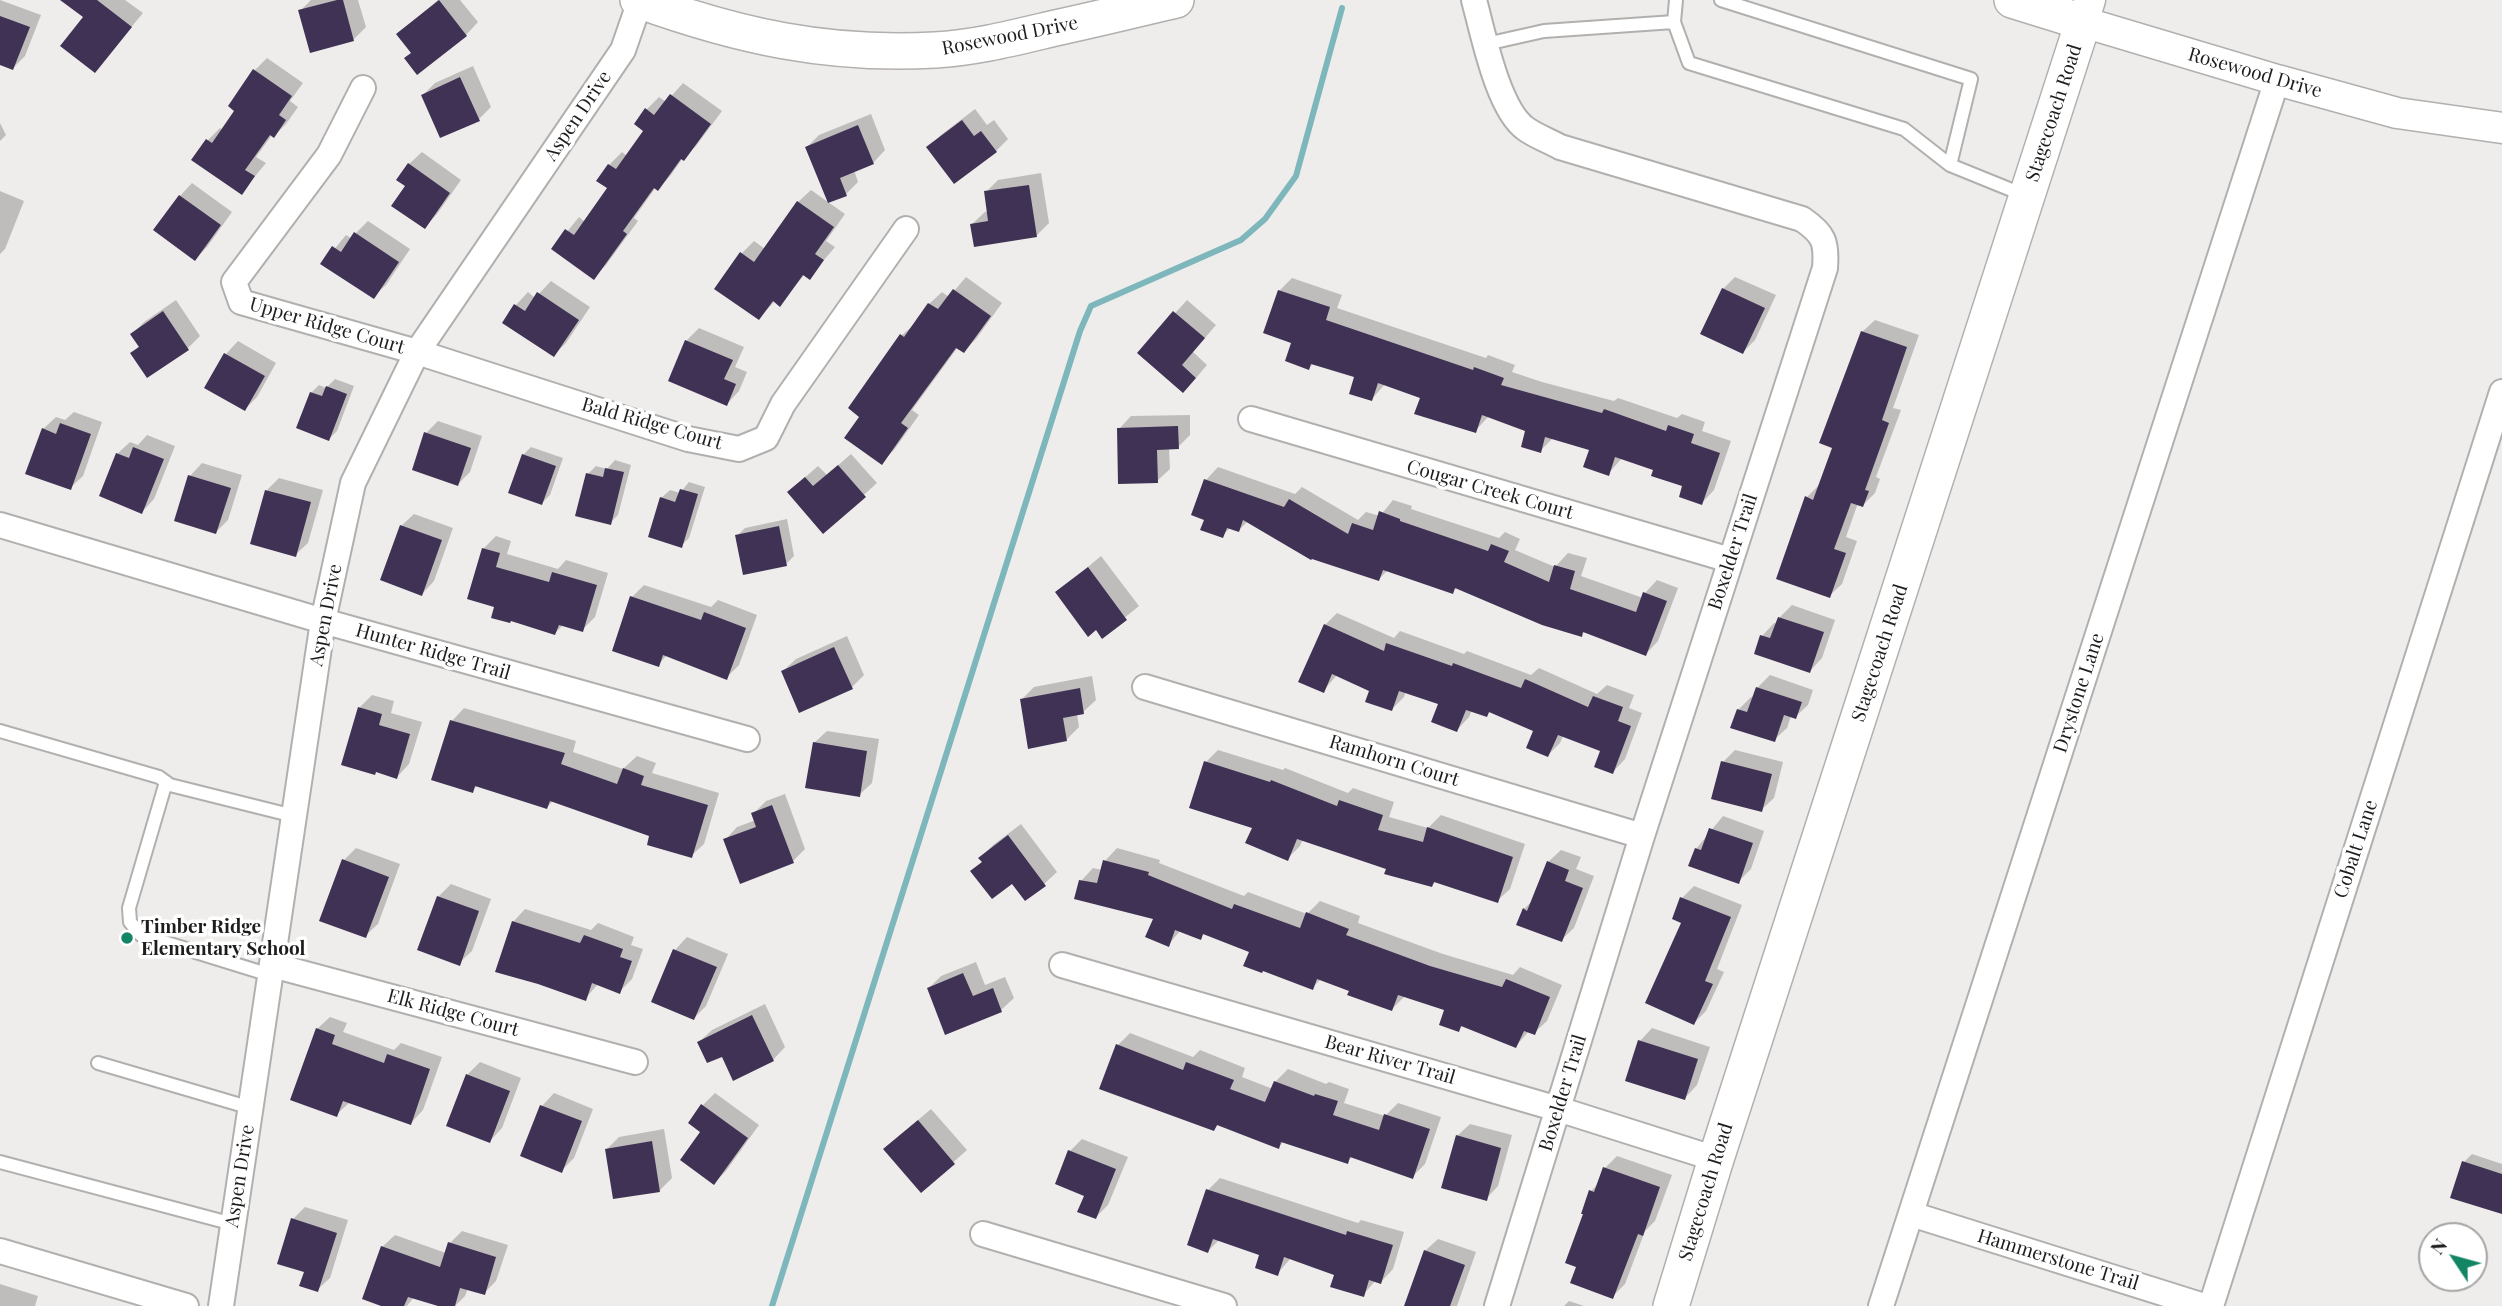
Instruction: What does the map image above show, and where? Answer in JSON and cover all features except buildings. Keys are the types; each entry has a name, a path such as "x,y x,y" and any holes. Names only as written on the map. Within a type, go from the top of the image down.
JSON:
{"main road":[{"name":"Rosewood Drive","path":"639,1 710,25 789,44 867,51 937,50 1004,40 1176,0"},
{"name":"Rosewood Drive","path":"2012,0 2087,11"},
{"name":"Stagecoach Road","path":"1671,1306 1716,1159 2087,11"}],"street":[{"name":"Boxelder Trail","path":"1474,0 1490,59 1507,106 1524,128 1560,147 1802,219 1818,229 1826,247 1825,268 1642,836 1497,1306"},
{"name":"Aspen Drive","path":"221,1306 323,621 353,483 417,352 623,50 639,1"},
{"name":"Rosewood Drive","path":"2087,11 2277,80 2397,113 2502,128"},
{"name":"Drystone Lane","path":"1881,1306 2277,80"},
{"name":"Upper Ridge Court","path":"363,88 329,155 234,282 242,302 417,352"},
{"name":"Bald Ridge Court","path":"417,352 688,439 738,449 766,438 783,404 906,229"},
{"name":"Cobalt Lane","path":"2211,1306 2502,392"},
{"name":"Cougar Creek Court","path":"1251,419 1730,560"},
{"name":"Hunter Ridge Trail","path":"0,524 323,621 747,739"},
{"name":"Ramhorn Court","path":"1145,687 1642,836"},
{"name":"Bear River Trail","path":"1062,965 1558,1109 1716,1159"},
{"name":"Elk Ridge Court","path":"271,970 635,1062"},
{"name":"Hammerstone Trail","path":"1911,1214 2204,1306"},
{"path":"983,1234 1224,1306"},
{"path":"0,1251 186,1306"}],"lane":[{"path":"1676,0 1674,22 1689,63 1904,129 1950,165 2027,197"},
{"path":"1721,0 1971,79 1950,165"},
{"path":"1486,44 1544,31 1674,22"},
{"path":"0,731 159,777 170,785 294,816"},
{"path":"166,782 129,908 130,922 141,935 271,970"},
{"path":"98,1063 251,1108"},
{"path":"0,1162 233,1224"}],"waterway":[{"path":"772,1306 1080,331 1091,306 1241,240 1265,219 1296,176 1342,8"}],"place":[{"name":"Timber Ridge Elementary School","path":"127,938"}]}
